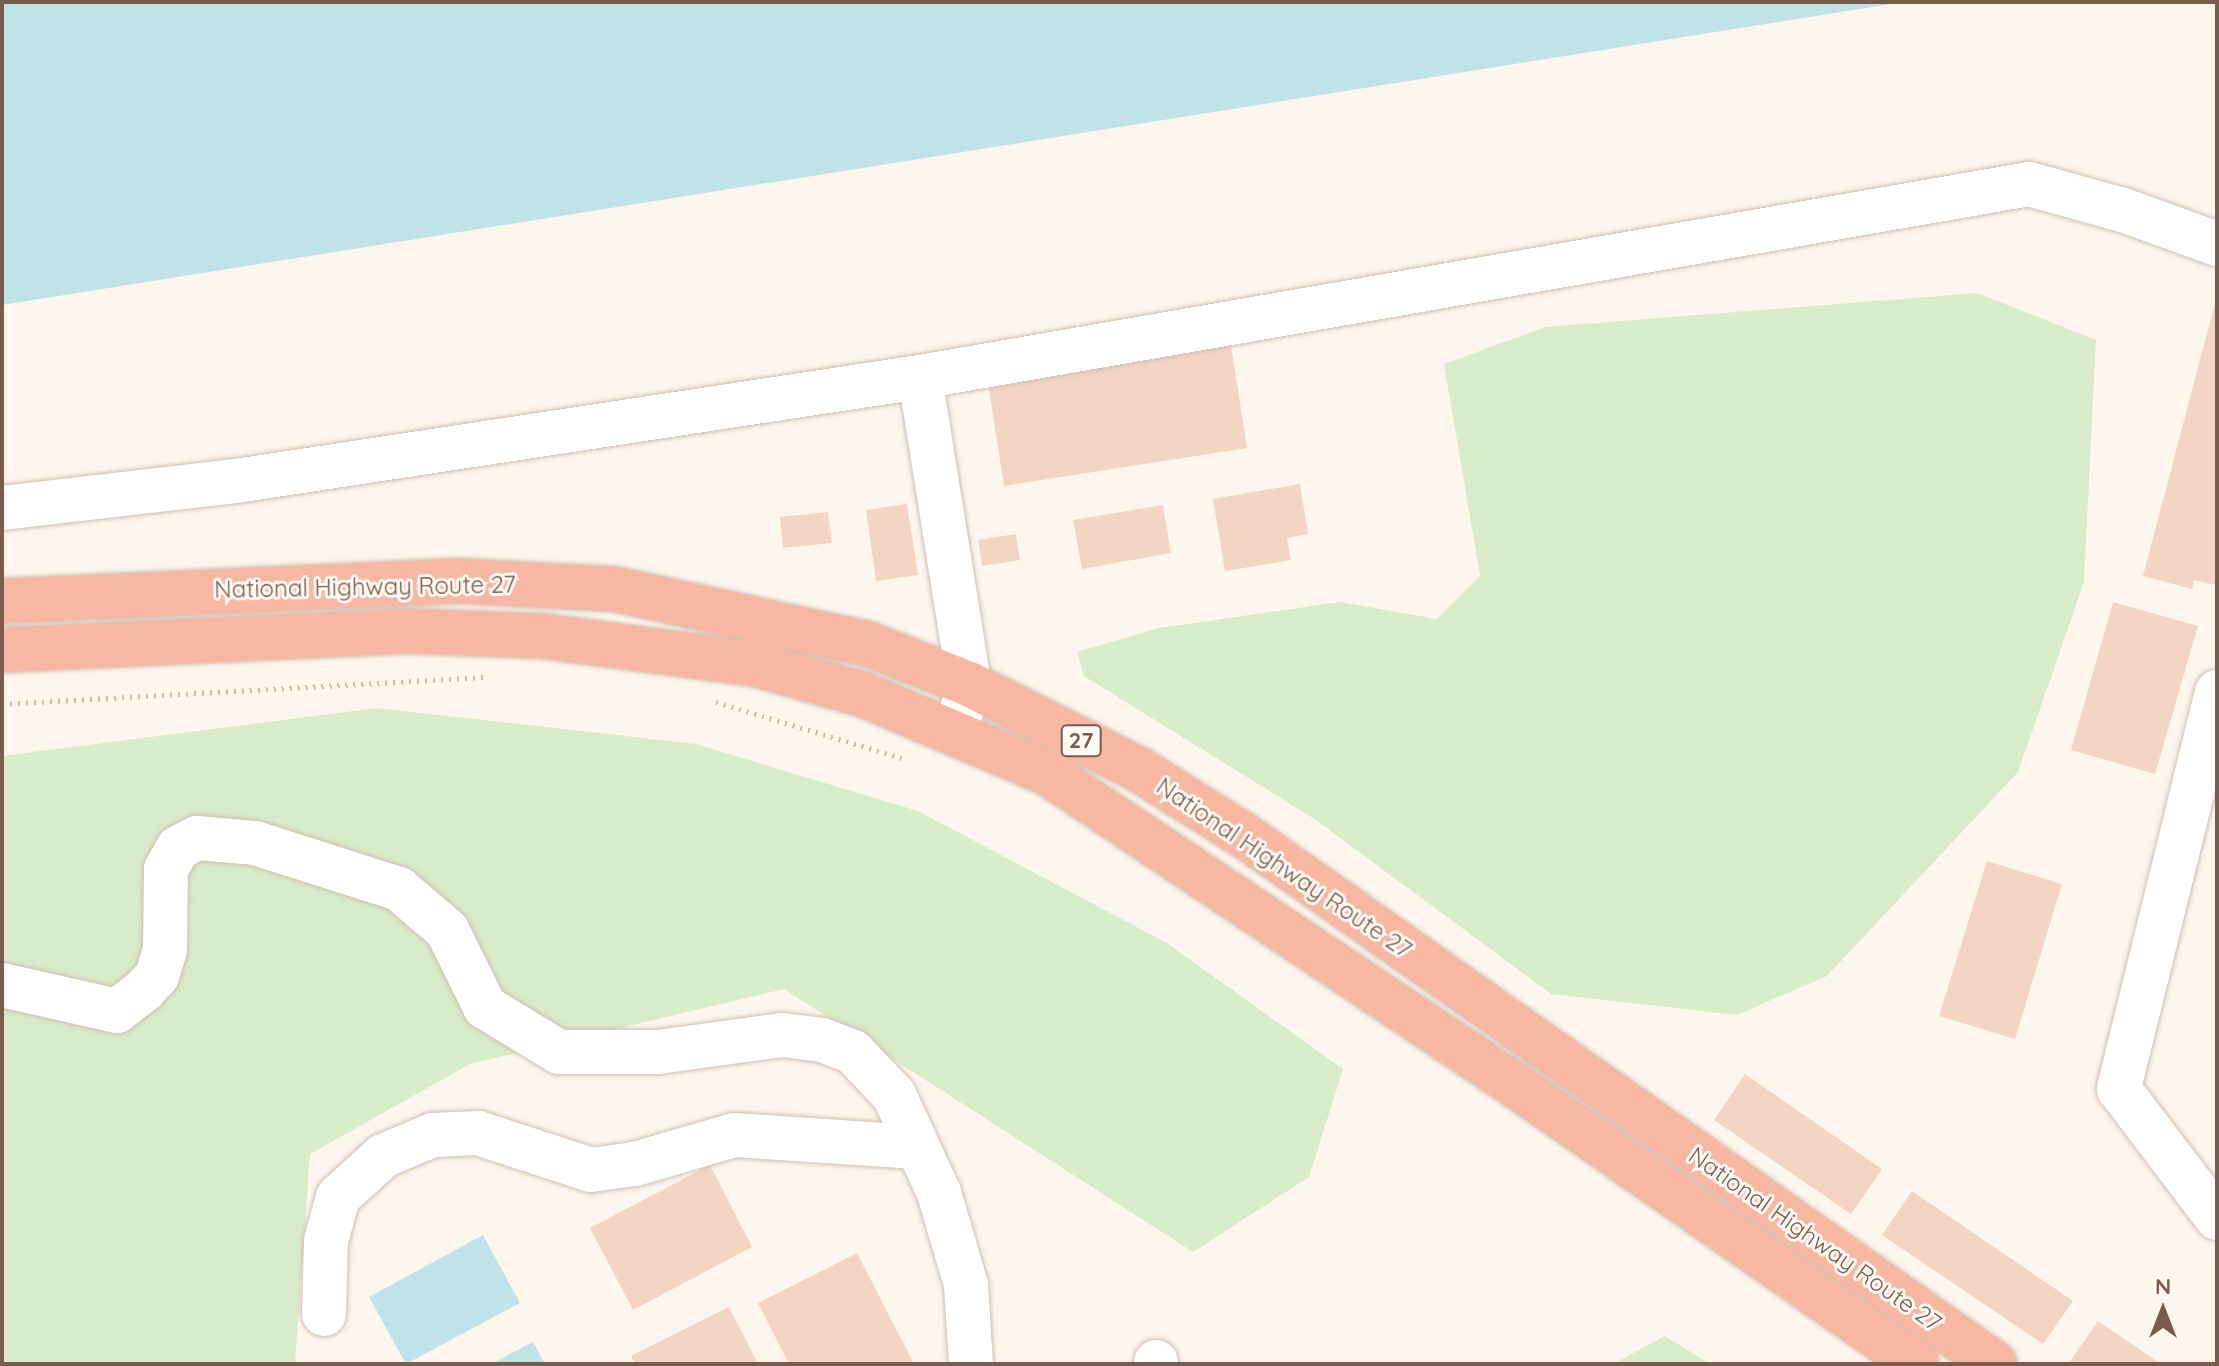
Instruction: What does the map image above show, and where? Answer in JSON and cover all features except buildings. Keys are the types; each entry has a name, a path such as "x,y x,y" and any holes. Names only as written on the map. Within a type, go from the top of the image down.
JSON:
{"highway":[{"name":"National Highway Route 27","path":"2,601 459,581 614,589 868,644 969,684 1140,770 1245,836 1995,1364"},
{"name":"National Highway Route 27","path":"2,650 407,631 542,636 755,664 862,694 956,730 1046,772 1217,883 1916,1364"}],"street":[{"path":"2,508 252,478 920,377 2029,184 2123,210 2217,244"},
{"path":"920,377 969,684 956,730"},
{"path":"2217,692 2119,1089 2217,1218"},
{"path":"2,985 117,1011 157,976 165,949 166,869 178,848 197,838 255,843 399,889 447,930 485,1007 559,1052 658,1052 782,1035 822,1040 853,1052 894,1095 939,1193 966,1285 971,1364"},
{"path":"324,1314 326,1241 338,1197 383,1156 433,1135 478,1133 591,1170 635,1164 735,1135 918,1147"}],"path":[{"path":"2,704 494,677"},
{"path":"710,701 768,714 908,760"}],"green space":[{"path":"1977,293 2096,340 2084,582 2018,772 1827,976 1737,1015 1551,994 1316,820 1084,676 1077,652 1159,628 1340,602 1437,619 1480,576 1444,364 1545,327"},
{"path":"377,708 696,744 918,811 1167,943 1343,1069 1309,1177 1193,1252 784,989 470,1064 310,1154 295,1364 2,1364 2,756"},
{"path":"1665,1336 1710,1364 1613,1364"}],"water":[{"path":"2,2 1904,2 2,305"},
{"path":"483,1235 520,1303 406,1364 369,1297"},
{"path":"533,1342 545,1364 491,1364"}]}
